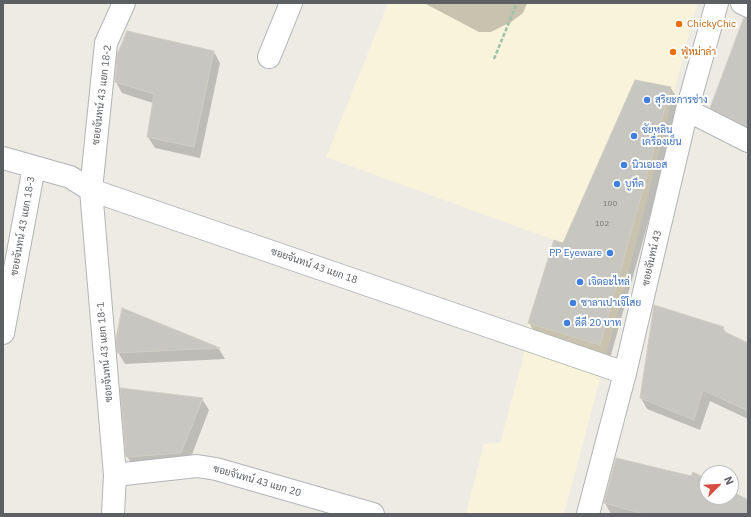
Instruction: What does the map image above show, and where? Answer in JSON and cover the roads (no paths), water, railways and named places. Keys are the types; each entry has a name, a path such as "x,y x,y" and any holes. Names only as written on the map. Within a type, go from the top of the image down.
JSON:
{"street":[{"name":"ซอยจันทน์ 43 แยก 18-2","path":"91,190 106,43 124,3"},
{"path":"269,57 291,3"},
{"name":"ซอยจันทน์ 43","path":"588,514 625,373 687,110 717,3"},
{"path":"742,3 748,6"},
{"path":"687,110 748,141"},
{"name":"ซอยจันทน์ 43 แยก 18","path":"3,158 70,177 91,190 625,373"},
{"name":"ซอยจันทน์ 43 แยก 18-3","path":"3,332 34,167"},
{"name":"ซอยจันทน์ 43 แยก 18-1","path":"91,190 115,475 113,514"},
{"name":"ซอยจันทน์ 43 แยก 20","path":"115,475 197,466 216,469 372,514"}],"place":[{"name":"ChickyChic","path":"679,24"},
{"name":"ฟู่หม่าล่า","path":"673,52"},
{"name":"สุริยะการช่าง","path":"647,100"},
{"name":"ชัยหลิน เครื่องเย็น","path":"634,136"},
{"name":"นิวเอเอส","path":"624,165"},
{"name":"บูทีค","path":"617,184"},
{"name":"PP Eyeware","path":"610,253"},
{"name":"เจิดอะไหล่","path":"580,282"},
{"name":"ซาลาเปาเจ๊โสย","path":"573,303"},
{"name":"ดีดี 20 บาท","path":"567,323"}]}
